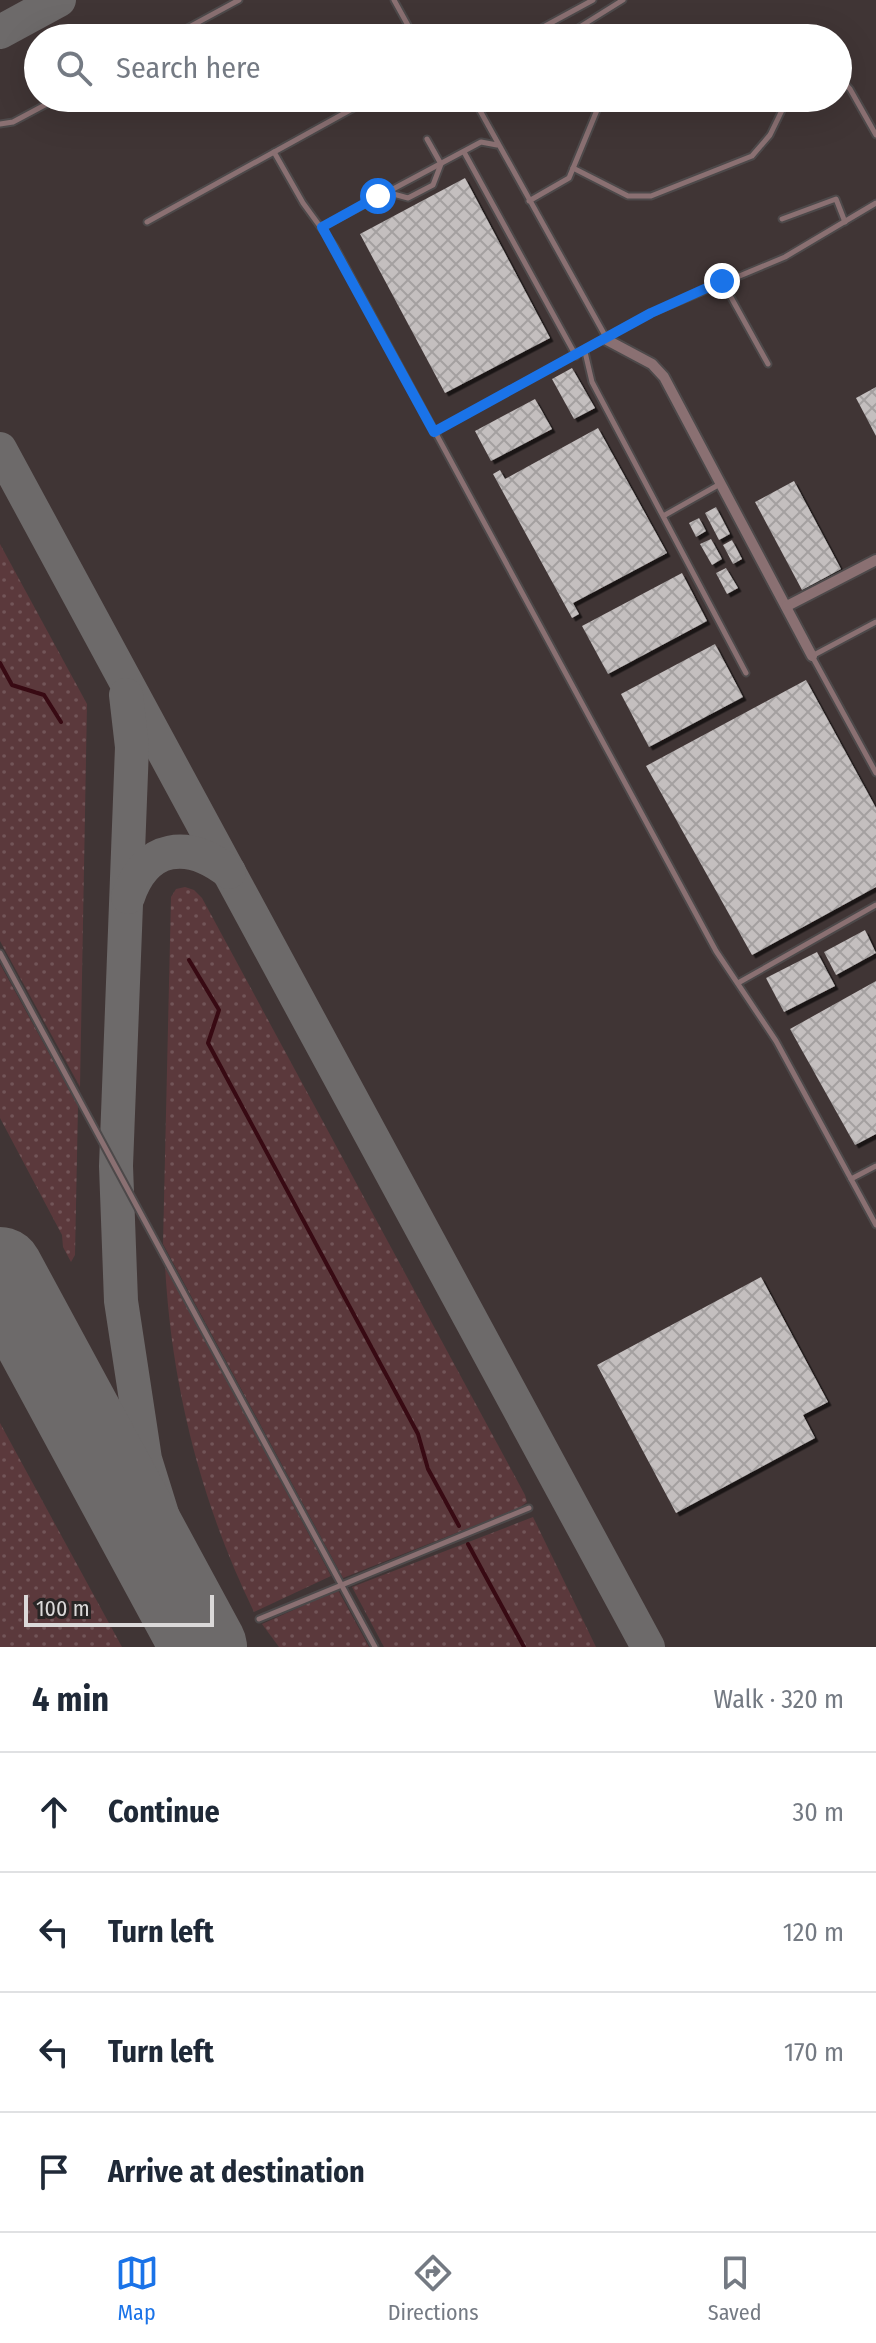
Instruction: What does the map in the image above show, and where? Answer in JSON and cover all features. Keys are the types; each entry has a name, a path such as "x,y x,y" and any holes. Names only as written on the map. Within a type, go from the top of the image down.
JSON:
{"street":[{"path":"607,340 652,364 664,377 812,656"},
{"path":"787,606 876,560"}],"lane":[{"path":"195,24 239,0"},
{"path":"394,0 407,24"},
{"path":"549,24 593,0"},
{"path":"584,24 623,0"},
{"path":"852,93 876,135"},
{"path":"0,124 13,122 32,112"},
{"path":"147,222 347,112"},
{"path":"480,112 607,340"},
{"path":"529,201 569,178 596,112"},
{"path":"573,168 628,196 651,196 752,156 770,135 781,112"},
{"path":"427,139 441,164"},
{"path":"322,227 481,142 498,146"},
{"path":"274,152 303,203 322,227 708,938 776,1041 876,1225"},
{"path":"464,152 576,356"},
{"path":"386,192 408,198 433,185 441,164"},
{"path":"782,219 836,199 845,222"},
{"path":"434,432 607,340 651,313 785,257 876,203"},
{"path":"722,281 768,364"},
{"path":"585,352 592,382 746,673"},
{"path":"665,515 721,484"},
{"path":"876,622 812,656 876,773"},
{"path":"737,983 876,905"},
{"path":"0,953 375,1647"},
{"path":"851,1179 876,1166"},
{"path":"259,1619 529,1508"}],"shaded area":[{"path":"0,0 876,0 876,1647 0,1647"},
{"path":"0,544 87,704 80,1087 0,941"},
{"path":"185,887 202,898 527,1502 519,1508 343,1578 163,1244 171,897 176,889"},
{"path":"0,964 78,1106 75,1255 71,1262 63,1247 62,1235 0,1118"},
{"path":"165,1264 331,1576 254,1612 219,1529 192,1442 174,1354"},
{"path":"0,1423 122,1647 0,1647"},
{"path":"533,1517 596,1647 384,1647 352,1587"},
{"path":"338,1590 369,1647 279,1647 262,1624"}],"building":[{"path":"465,178 550,338 445,393 360,234"},
{"path":"572,368 595,408 574,419 552,379"},
{"path":"876,387 876,436 856,398"},
{"path":"535,399 552,429 491,461 475,431"},
{"path":"598,428 667,553 573,603 579,614 572,618 493,474 500,470 505,479"},
{"path":"794,481 841,569 802,590 755,502"},
{"path":"716,507 730,534 719,540 705,513"},
{"path":"699,518 706,531 696,537 689,523"},
{"path":"711,539 722,559 712,565 700,544"},
{"path":"732,540 742,559 733,564 723,545"},
{"path":"726,568 738,588 727,594 716,573"},
{"path":"682,573 707,621 608,674 582,626"},
{"path":"715,644 743,697 649,747 621,694"},
{"path":"806,680 876,808 876,887 752,955 646,766"},
{"path":"865,930 876,953 836,975 824,952"},
{"path":"817,952 835,986 784,1012 766,978"},
{"path":"876,981 876,1134 855,1145 790,1029"},
{"path":"761,1277 828,1402 803,1415 815,1438 676,1513 597,1365"}],"waterway":[{"path":"0,663 12,685 44,695 61,722"},
{"path":"189,960 219,1010 208,1043 418,1434 428,1469 459,1526"},
{"path":"468,1544 524,1647"}],"taxiway":[{"path":"0,32 59,0"},
{"path":"0,449 648,1647"},
{"path":"126,695 132,747 116,1166 121,1301 145,1459 202,1643"},
{"path":"128,897 146,866 157,857 170,853 198,855 229,872"}],"runway":[{"path":"0,1270 204,1647"}],"route":[{"path":"378,196 322,227 434,432 585,352 651,313 722,281"}]}
